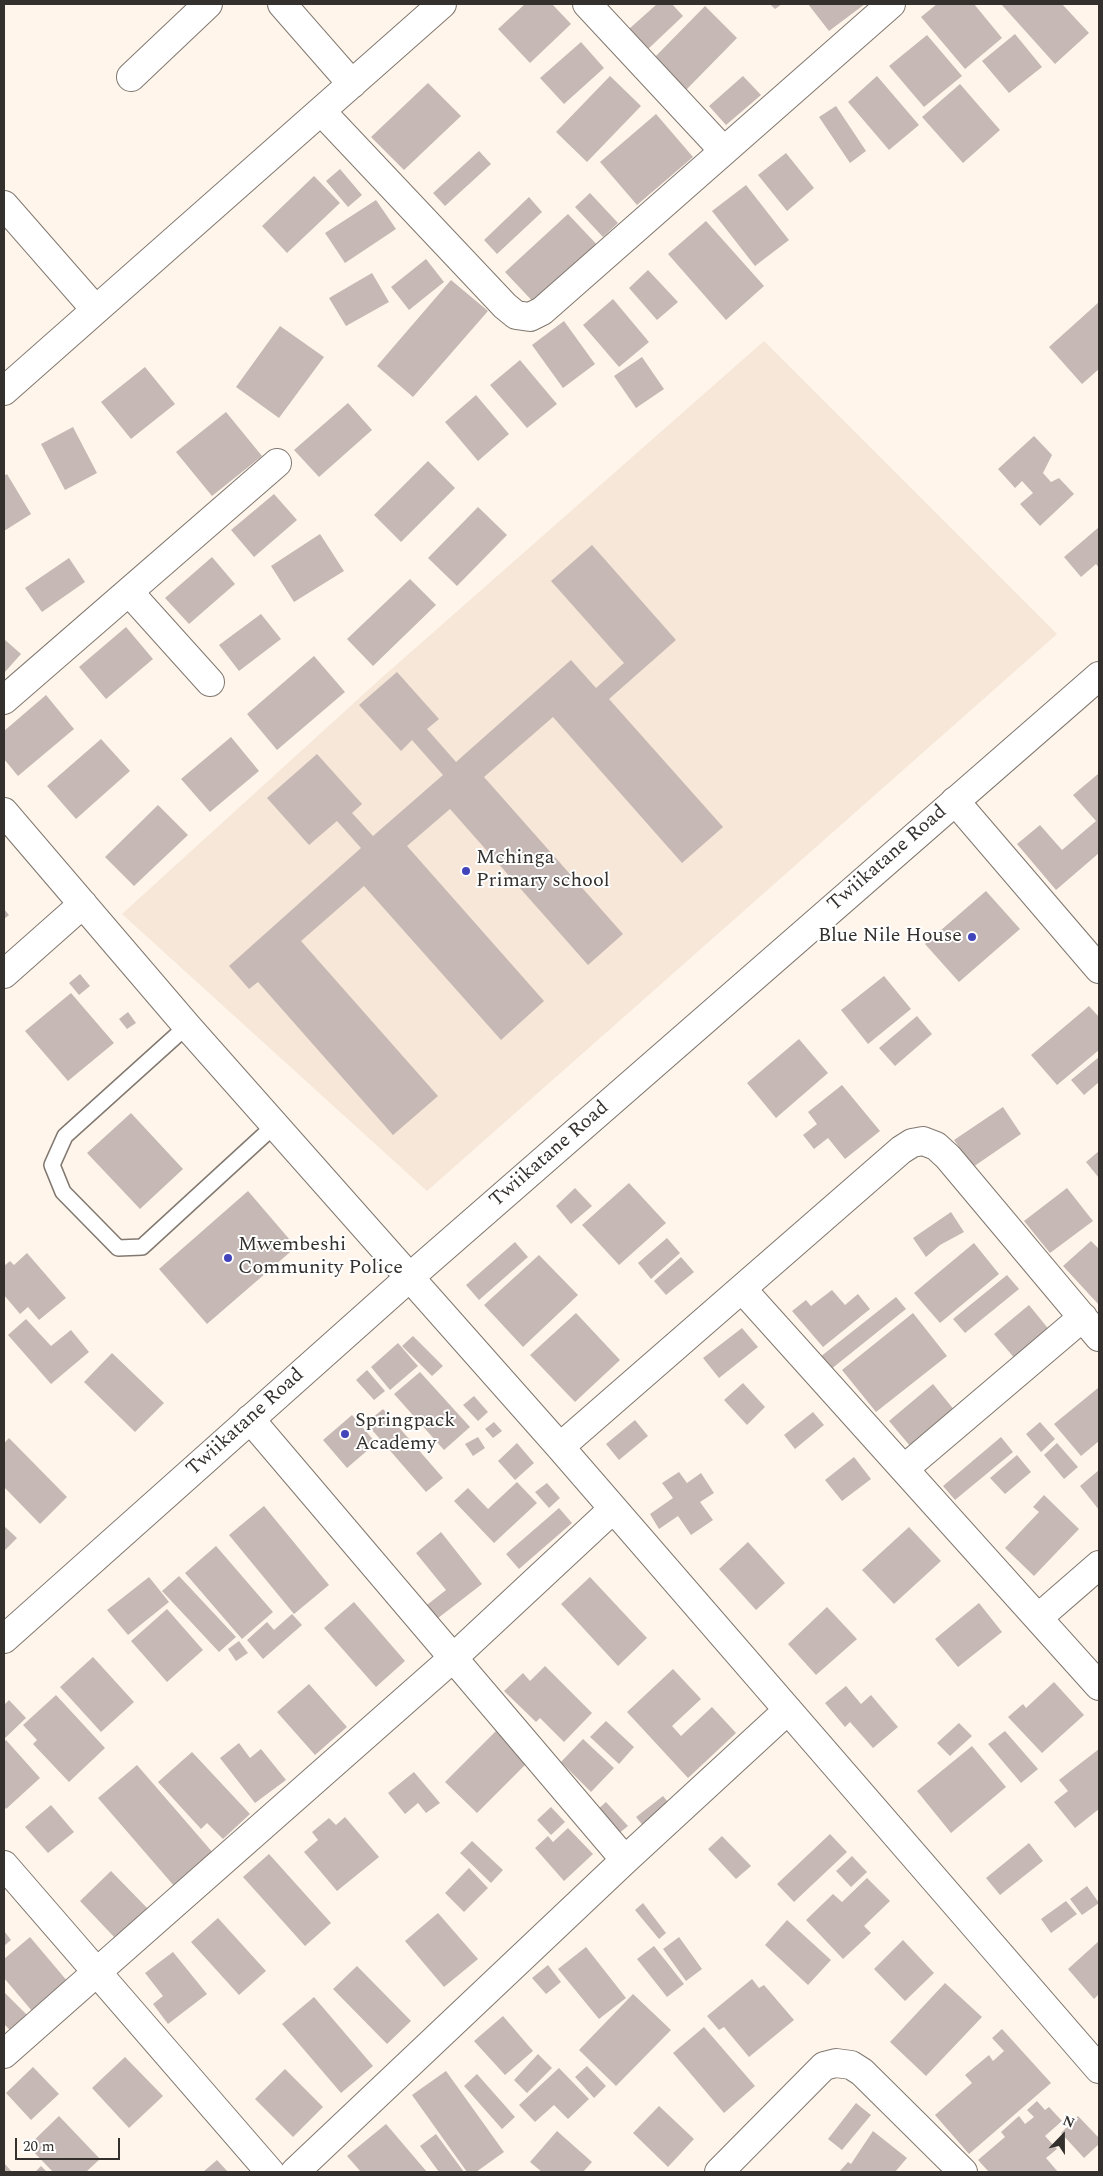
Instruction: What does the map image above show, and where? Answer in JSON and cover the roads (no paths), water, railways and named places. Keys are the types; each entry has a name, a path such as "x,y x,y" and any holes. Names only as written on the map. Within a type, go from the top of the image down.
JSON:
{"street":[{"path":"131,77 208,4"},
{"path":"282,4 352,84"},
{"path":"4,391 442,4"},
{"path":"587,4 722,150"},
{"path":"321,111 505,306 516,316 530,317 542,311 722,150 891,4"},
{"path":"4,205 95,309"},
{"path":"4,700 277,464"},
{"path":"129,592 210,682"},
{"name":"Twiikatane Road","path":"4,1639 410,1277 1099,676"},
{"path":"954,801 1099,969"},
{"path":"4,812 187,1026 560,1447 1099,2069"},
{"path":"4,974 83,904"},
{"path":"560,1447 900,1150 912,1143 923,1141 936,1146 948,1158 1091,1327 904,1470"},
{"path":"742,1289 1099,1686"},
{"path":"250,1419 625,1860"},
{"path":"4,2054 453,1658 613,1508"},
{"path":"1038,1618 1099,1565"},
{"path":"295,2172 625,1860 788,1710"},
{"path":"4,1865 270,2172"},
{"path":"718,2172 824,2066 836,2063 851,2065 862,2072 963,2172"}],"lane":[{"path":"187,1026 65,1136 52,1165 63,1192 118,1248 142,1247 275,1125"}],"place":[{"name":"Mchinga Primary school","path":"466,871"},
{"name":"Blue Nile House","path":"972,937"},
{"name":"Mwembeshi Community Police","path":"228,1258"},
{"name":"Springpack Academy","path":"345,1434"}]}
